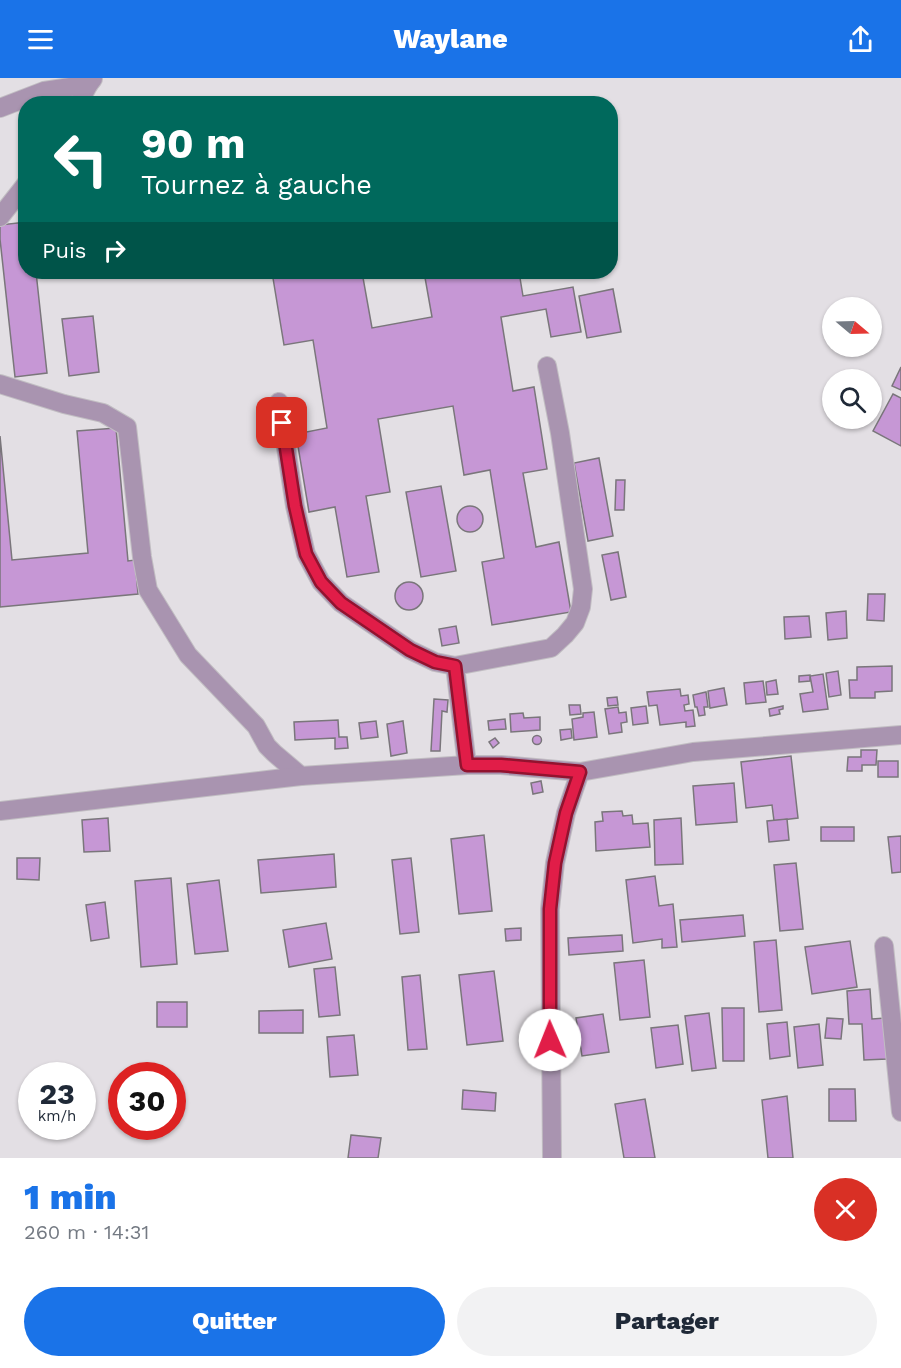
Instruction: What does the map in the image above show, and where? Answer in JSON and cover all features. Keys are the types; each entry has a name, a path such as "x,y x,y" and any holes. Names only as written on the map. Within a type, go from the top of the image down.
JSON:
{"street":[{"path":"83,96 92,81"},
{"path":"33,96 92,81"},
{"path":"0,108 18,101"},
{"path":"0,217 18,194"},
{"path":"279,402 295,506 306,554 321,582 341,603 410,650 435,662 455,666 551,648 566,635 575,623 581,607 583,589 560,433 547,366"},
{"path":"0,384 63,404 103,413 127,427 148,590 188,656 256,726 267,746 301,776"},
{"path":"455,666 467,765"},
{"path":"0,811 301,776 467,765 501,765 580,772 693,752 901,735"},
{"path":"552,1158 550,909 555,863 566,813 580,772"},
{"path":"884,946 901,1112"}],"building":[{"path":"18,223 18,279 37,279 47,373 15,377 0,225"},
{"path":"273,279 363,279 372,328 432,317 425,279 520,279 523,296 573,287 581,332 551,337 546,309 501,317 513,391 534,387 547,469 523,473 536,547 559,542 571,612 492,625 482,562 504,558 490,470 464,475 453,406 378,419 390,492 366,496 379,572 347,577 335,507 309,512 296,434 327,428 313,340 284,345"},
{"path":"613,289 621,332 587,338 579,296"},
{"path":"93,316 99,372 69,376 62,319"},
{"path":"901,367 901,390 892,386"},
{"path":"893,394 901,398 901,446 873,431 882,429 882,414"},
{"path":"116,428 128,561 135,560 138,594 0,607 0,436 12,560 88,553 77,431"},
{"path":"599,458 613,536 588,541 574,463"},
{"path":"616,480 625,480 624,510 615,510"},
{"path":"441,486 456,571 421,577 406,492"},
{"path":"470,506 480,509 483,519 480,529 470,532 460,529 457,519 460,509"},
{"path":"618,552 626,597 611,600 602,555"},
{"path":"409,582 419,586 423,596 419,606 409,610 399,606 395,596 399,586"},
{"path":"868,594 885,594 884,621 867,620"},
{"path":"846,611 847,638 828,640 826,613"},
{"path":"809,616 811,637 785,639 784,617"},
{"path":"456,626 459,643 442,646 439,629"},
{"path":"892,666 892,691 875,692 875,698 850,698 849,680 857,680 857,667"},
{"path":"838,671 841,695 829,697 826,673"},
{"path":"823,674 828,709 803,712 800,694 813,692 810,676"},
{"path":"810,675 810,681 799,682 799,676"},
{"path":"776,680 778,694 767,695 766,682"},
{"path":"763,681 766,702 746,704 744,683"},
{"path":"724,688 727,705 710,708 708,691"},
{"path":"680,689 681,696 688,695 689,704 684,705 685,711 693,710 695,726 686,727 686,722 660,725 657,705 649,706 647,692"},
{"path":"706,692 708,707 704,707 705,715 699,716 693,695"},
{"path":"617,697 618,705 608,706 607,698"},
{"path":"434,699 448,700 447,712 442,711 440,751 431,751"},
{"path":"569,705 580,705 581,714 570,715"},
{"path":"646,706 648,723 633,725 631,708"},
{"path":"783,706 783,709 779,710 780,714 770,716 769,709"},
{"path":"618,707 619,713 626,712 627,722 621,723 622,732 609,734 605,709"},
{"path":"594,712 597,737 574,740 572,719 583,717 583,713"},
{"path":"523,713 524,718 540,717 540,730 511,732 510,714"},
{"path":"505,719 506,729 489,730 488,721"},
{"path":"338,720 339,737 347,737 348,748 335,749 335,738 295,740 294,722"},
{"path":"376,721 378,737 361,739 359,723"},
{"path":"403,721 407,753 391,756 387,724"},
{"path":"571,729 572,738 561,740 560,730"},
{"path":"537,735 542,740 537,745 532,740"},
{"path":"495,738 499,743 493,748 489,742"},
{"path":"861,750 877,750 876,765 862,765 862,771 847,771 848,757 861,757"},
{"path":"791,756 798,818 774,821 772,805 746,808 741,762"},
{"path":"878,761 898,761 898,777 878,777"},
{"path":"541,781 543,792 533,794 531,783"},
{"path":"734,783 737,822 696,825 693,786"},
{"path":"622,811 623,816 632,815 633,824 648,823 650,847 596,851 595,822 603,821 602,812"},
{"path":"108,818 110,851 84,852 82,820"},
{"path":"681,818 683,864 655,865 654,820"},
{"path":"787,819 789,840 769,842 767,821"},
{"path":"821,827 854,827 854,841 821,841"},
{"path":"484,835 492,911 459,914 451,839"},
{"path":"901,836 901,872 892,873 888,837"},
{"path":"334,854 336,887 261,893 258,860"},
{"path":"17,858 40,858 39,880 17,879"},
{"path":"411,858 419,932 400,934 392,860"},
{"path":"796,863 803,929 780,931 774,865"},
{"path":"655,876 659,906 673,904 677,947 662,948 662,939 633,943 626,880"},
{"path":"171,878 177,964 141,967 135,881"},
{"path":"219,880 228,951 195,954 187,884"},
{"path":"105,902 109,938 91,941 86,905"},
{"path":"743,915 745,936 682,942 680,920"},
{"path":"326,923 332,959 289,967 283,930"},
{"path":"521,928 521,940 506,941 505,929"},
{"path":"622,935 623,951 569,955 568,938"},
{"path":"776,940 782,1010 759,1012 754,942"},
{"path":"850,941 857,987 812,994 805,947"},
{"path":"644,960 650,1017 620,1020 614,963"},
{"path":"335,967 340,1015 319,1017 314,969"},
{"path":"494,971 503,1041 467,1045 459,975"},
{"path":"420,975 427,1049 408,1050 402,977"},
{"path":"870,989 872,1019 885,1018 887,1059 864,1060 862,1024 849,1024 847,991"},
{"path":"157,1002 187,1002 187,1027 157,1027"},
{"path":"722,1008 744,1008 744,1061 723,1061"},
{"path":"303,1010 303,1033 259,1033 259,1011"},
{"path":"709,1013 716,1068 692,1071 685,1016"},
{"path":"603,1014 609,1052 582,1056 576,1018"},
{"path":"827,1018 843,1019 841,1039 825,1038"},
{"path":"787,1022 790,1056 770,1059 767,1024"},
{"path":"819,1024 823,1065 798,1068 794,1027"},
{"path":"678,1025 683,1064 656,1068 651,1028"},
{"path":"354,1035 358,1075 330,1077 327,1037"},
{"path":"829,1089 855,1089 856,1121 829,1121"},
{"path":"463,1090 496,1093 495,1111 462,1109"},
{"path":"787,1096 793,1158 768,1158 762,1100"},
{"path":"645,1099 655,1158 624,1158 615,1104"},
{"path":"351,1135 381,1138 378,1158 348,1158"}],"route":[{"path":"282,423 295,506 306,554 321,582 341,603 410,650 435,662 455,666 467,765 501,765 580,772 566,813 555,863 550,909 550,1040"}]}
